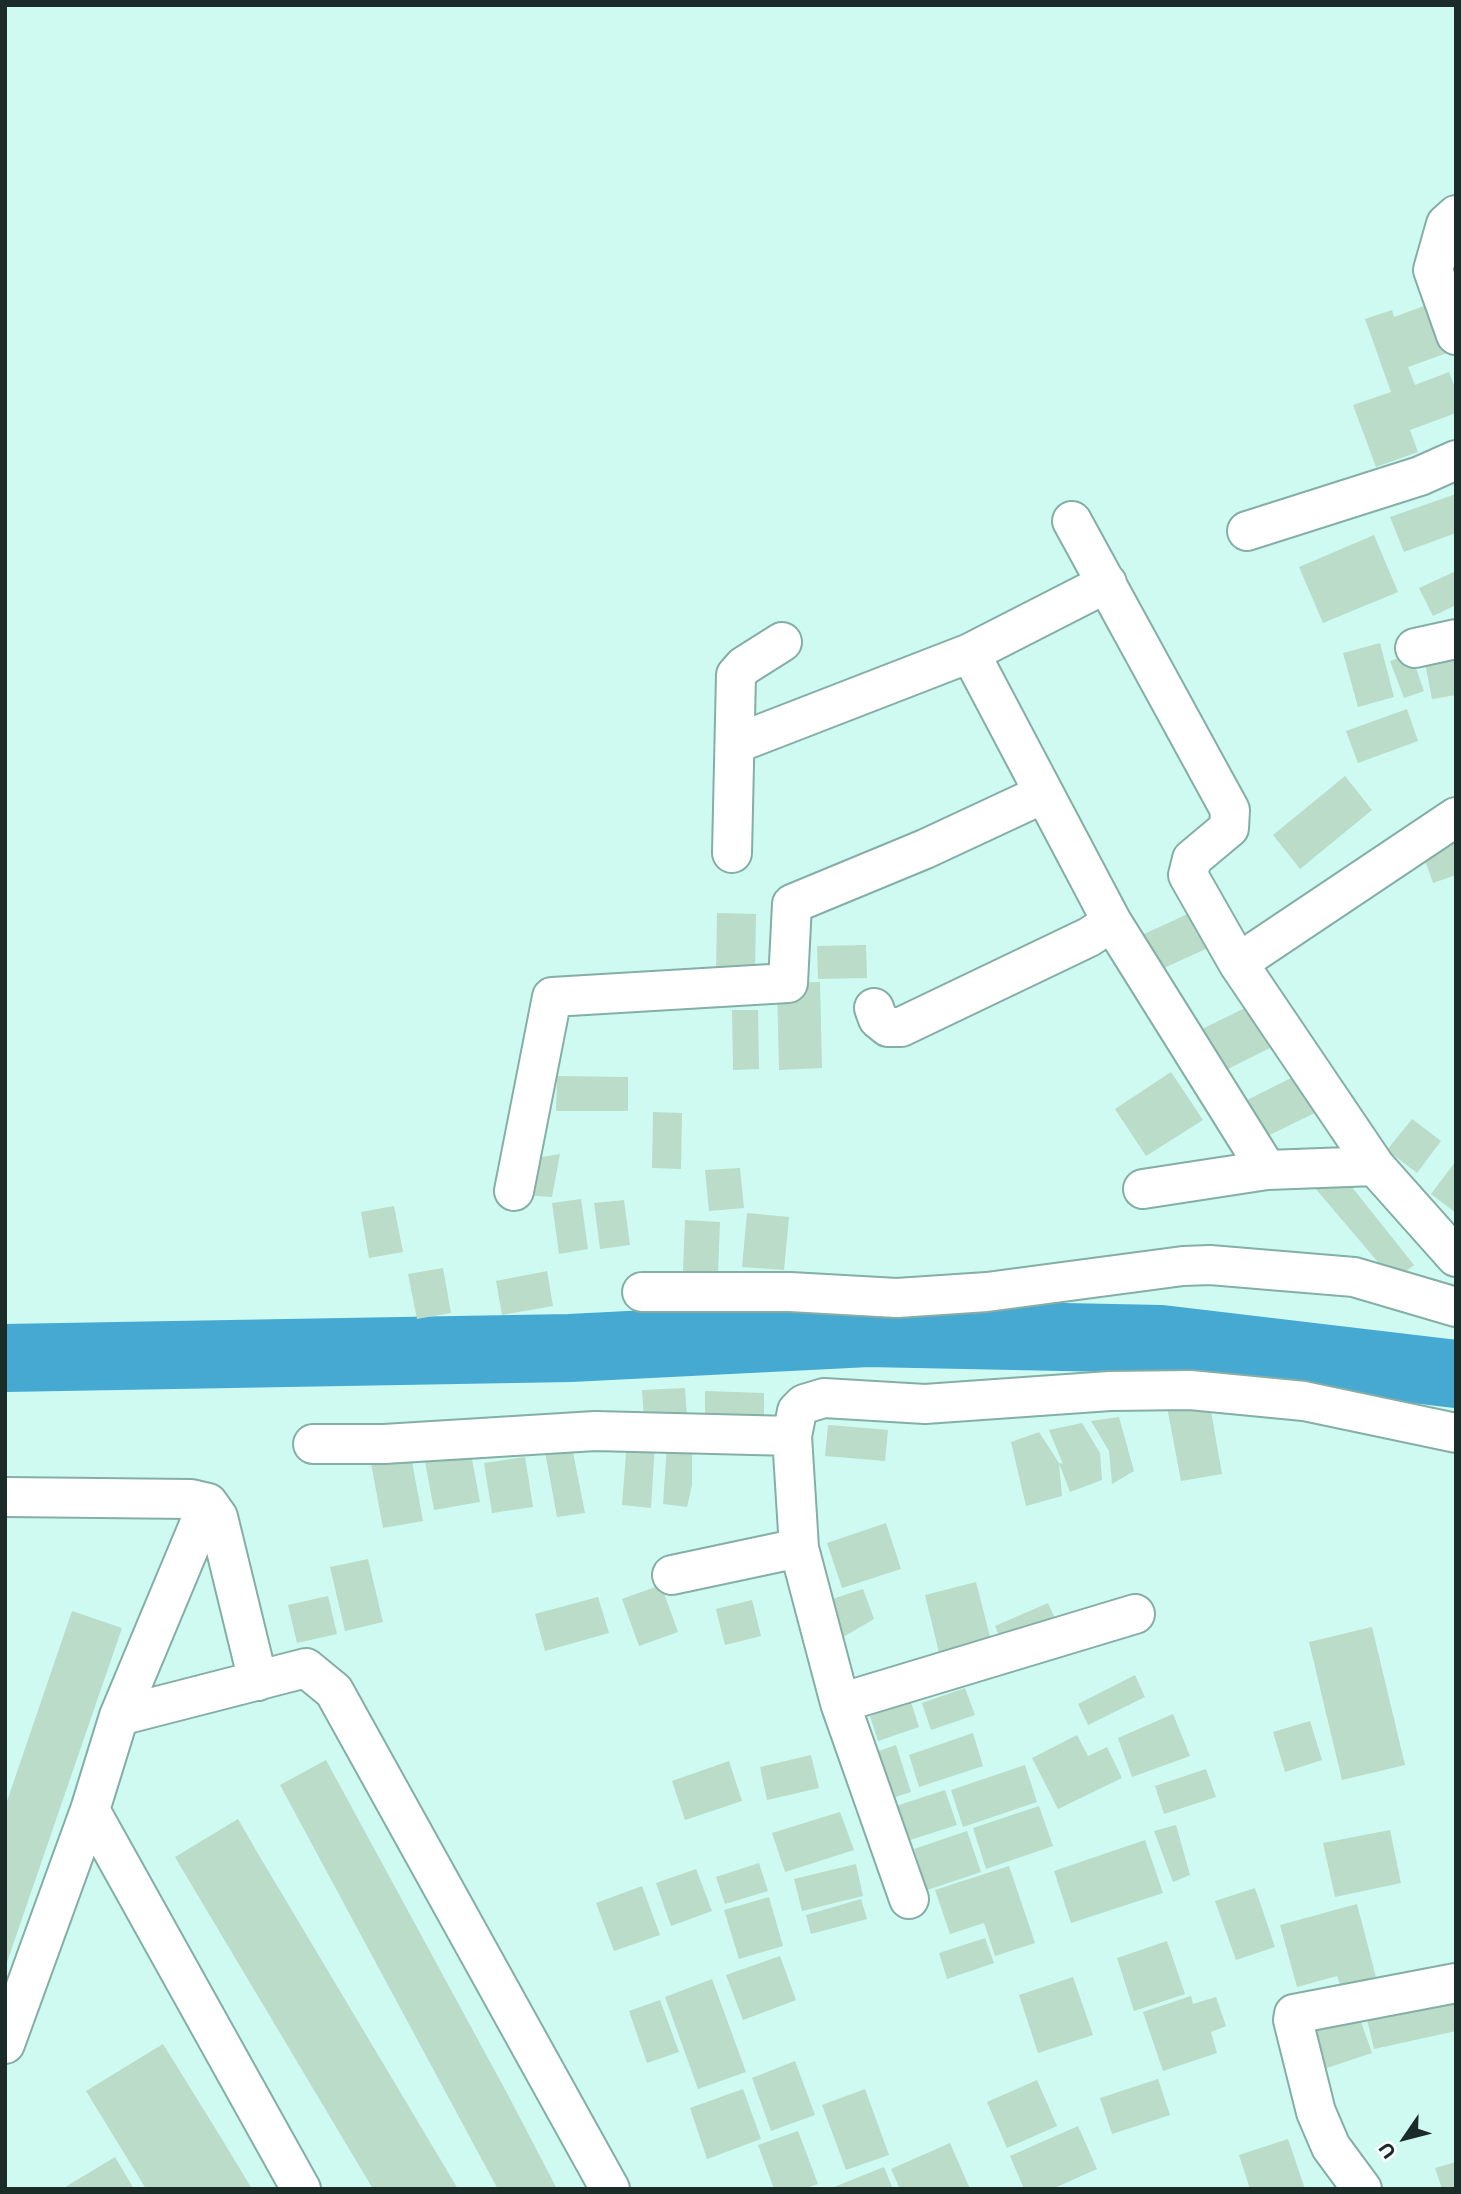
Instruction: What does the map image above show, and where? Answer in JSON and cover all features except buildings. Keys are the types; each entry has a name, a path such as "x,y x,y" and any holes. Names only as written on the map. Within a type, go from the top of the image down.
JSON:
{"street":[{"path":"1456,215 1446,224 1433,270 1456,335"},
{"path":"1247,531 1420,476 1456,460"},
{"path":"1072,521 1230,810 1229,828 1192,859 1188,875 1238,963 1375,1166 1456,1257"},
{"path":"735,744 970,653 1107,583"},
{"path":"1415,648 1456,639"},
{"path":"732,853 736,675 744,666 782,642"},
{"path":"970,653 1042,794 1112,922 1267,1170"},
{"path":"514,1191 552,997 788,983 792,904 925,849 1042,794"},
{"path":"1238,963 1456,817"},
{"path":"874,1008 878,1019 888,1027 901,1027 1089,937 1112,922"},
{"path":"1143,1189 1267,1170 1375,1166"},
{"path":"642,1292 790,1292 897,1297 987,1292 1183,1266 1210,1265 1354,1277 1456,1307"},
{"path":"909,1899 840,1703 799,1548 792,1436 797,1411 804,1404 824,1398 925,1404 1110,1391 1189,1390 1304,1401 1456,1433"},
{"path":"313,1444 384,1444 594,1431 792,1436"},
{"path":"5,1497 191,1499 208,1503 218,1517 258,1681"},
{"path":"5,2044 90,1810 119,1716 208,1503"},
{"path":"672,1575 799,1548"},
{"path":"840,1703 1136,1614"},
{"path":"119,1716 306,1668 334,1691 610,2189"},
{"path":"90,1810 301,2189"},
{"path":"1362,2189 1331,2147 1316,2112 1293,2020 1294,2014 1456,1983"}],"waterway":[{"path":"5,1358 570,1348 868,1333 1161,1339 1456,1374"}]}
